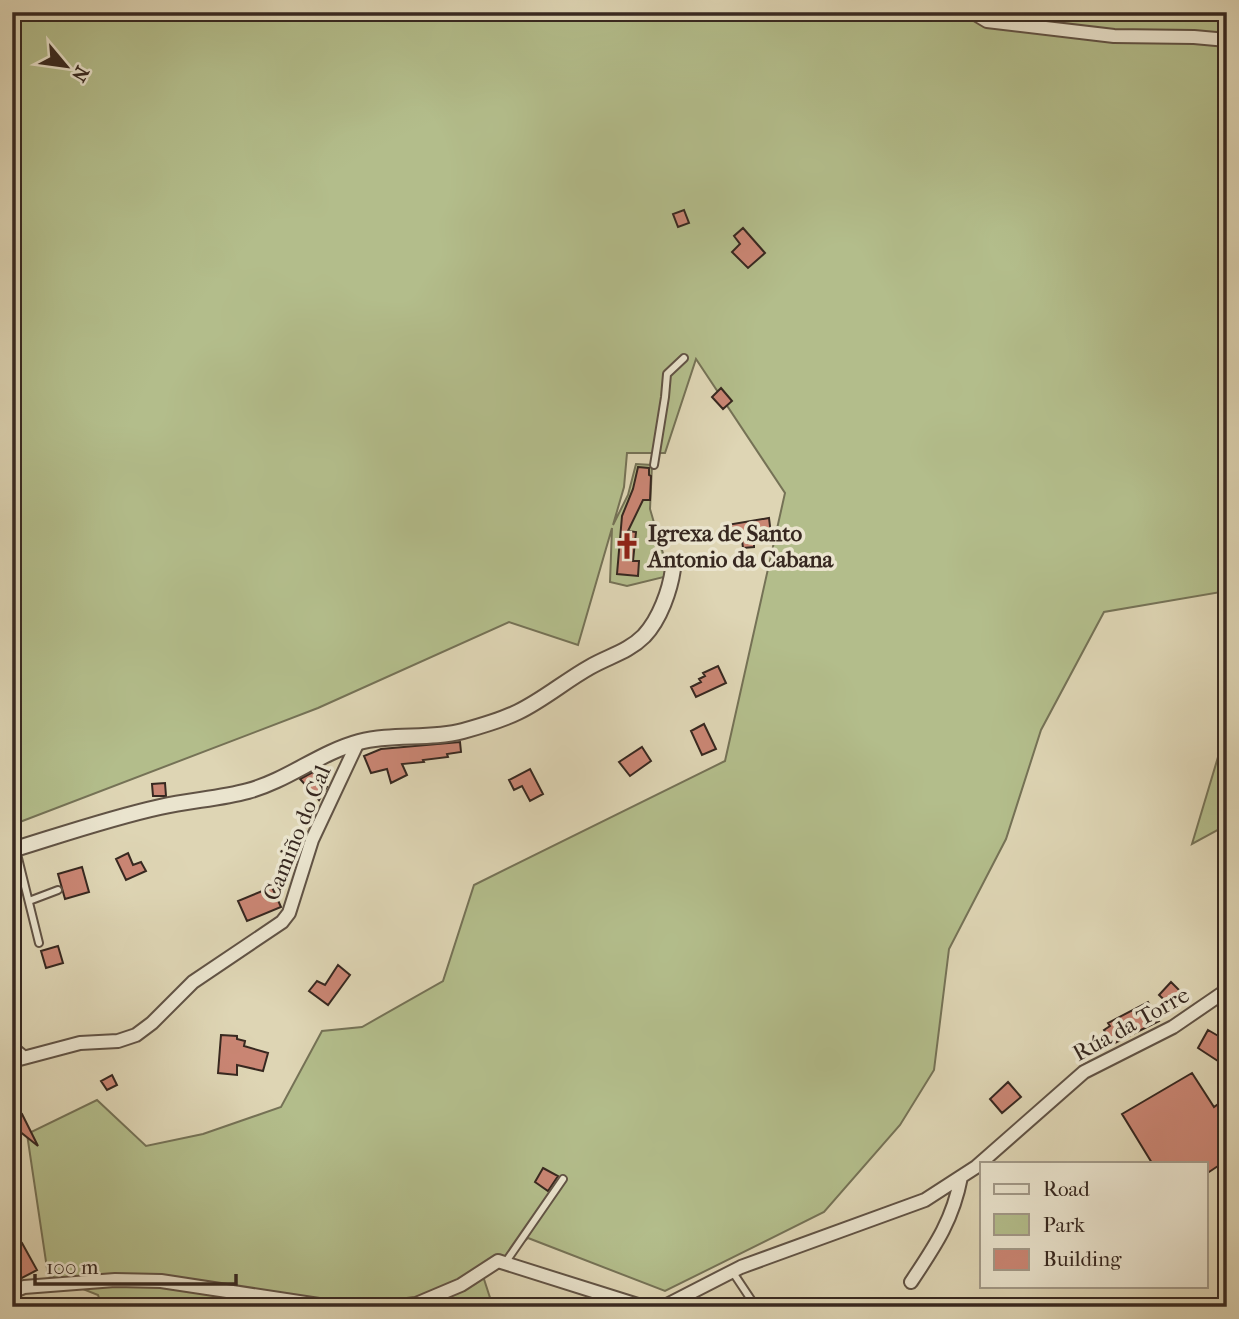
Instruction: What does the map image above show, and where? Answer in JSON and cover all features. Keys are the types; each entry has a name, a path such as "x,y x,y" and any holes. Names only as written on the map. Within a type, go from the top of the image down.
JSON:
{"street":[{"path":"972,12 987,21 1114,36 1227,40"},
{"path":"14,849 161,806 249,791 297,771 329,752 358,742 380,737 432,737 463,731 517,713 592,666 624,652 646,634 658,616 671,584 673,569"},
{"name":"Camiño do Cal","path":"18,1059 80,1043 118,1041 136,1035 152,1023 193,982 282,922 289,913 312,840 358,742"},
{"name":"Rúa da Torre","path":"982,1162 1084,1072 1173,1027 1227,990"},
{"path":"12,1048 18,1059"},
{"name":"Rúa da Torre","path":"672,1305 732,1271 925,1200 980,1163"},
{"path":"911,1282 943,1233 956,1203 961,1177"},
{"path":"390,1307 416,1304 461,1285 498,1261 645,1307"},
{"path":"12,1292 24,1287 115,1280 161,1281 332,1307"}],"lane":[{"path":"654,465 667,374 684,358"},
{"path":"14,849 39,943"},
{"path":"29,901 58,890"},
{"path":"505,1263 563,1179"},
{"path":"732,1271 756,1307"}],"green space":[{"path":"12,12 1227,12 1227,591 1104,612 1041,730 1006,839 949,949 934,1070 900,1125 824,1212 665,1291 528,1238 483,1276 493,1307 102,1307 98,1295 48,1275 27,1134 97,1100 146,1146 203,1134 281,1107 322,1031 362,1027 443,981 474,885 725,761 785,493 696,359 665,453 627,453 624,487 613,525 628,495 636,464 652,465 650,509 667,567 664,577 627,586 610,582 612,528 578,645 509,622 318,708 12,825"},
{"path":"1227,727 1227,825 1192,844"}],"building":[{"path":"684,210 689,223 678,227 673,214"},
{"path":"743,228 765,253 748,268 732,252 740,244 734,236"},
{"path":"721,388 732,401 723,409 712,397"},
{"path":"638,467 649,468 651,476 650,500 643,500 628,531 636,532 633,561 639,561 638,576 617,574 622,516"},
{"path":"769,518 772,543 754,538 754,547 743,548 742,540 730,540 727,525"},
{"path":"718,666 726,683 696,697 691,687 701,682 699,679 705,676 703,673"},
{"path":"704,724 716,749 702,755 691,731"},
{"path":"460,742 461,752 447,754 448,757 402,764 407,775 391,783 387,769 371,773 364,756 381,749"},
{"path":"642,747 651,761 630,776 619,762"},
{"path":"530,769 543,794 530,801 522,786 514,790 509,780"},
{"path":"313,772 327,787 319,800 300,779"},
{"path":"165,783 166,796 153,796 152,784"},
{"path":"128,853 133,865 141,862 146,871 126,880 116,859"},
{"path":"82,867 89,892 65,899 58,874"},
{"path":"272,887 281,907 247,921 238,901"},
{"path":"58,946 63,963 46,968 41,951"},
{"path":"338,965 350,975 328,1005 309,991 317,981 325,985"},
{"path":"1171,982 1185,996 1173,1008 1159,995"},
{"path":"1148,1002 1159,1021 1113,1044 1104,1030 1110,1026 1108,1023"},
{"path":"1208,1030 1227,1041 1227,1067 1198,1048"},
{"path":"221,1035 237,1036 237,1039 245,1041 244,1046 268,1053 263,1071 237,1065 237,1075 218,1073"},
{"path":"1192,1073 1214,1107 1221,1102 1227,1111 1227,1160 1208,1173 1208,1162 1151,1162 1122,1114"},
{"path":"112,1075 117,1085 107,1090 101,1081"},
{"path":"1008,1082 1021,1097 1002,1113 990,1099"},
{"path":"22,1114 38,1146 19,1131 12,1134 12,1119"},
{"path":"543,1168 558,1176 548,1191 535,1182"},
{"path":"22,1243 37,1270 20,1279 12,1266 12,1248"}],"place":[{"name":"Igrexa de Santo Antonio da Cabana","path":"627,546"}]}
